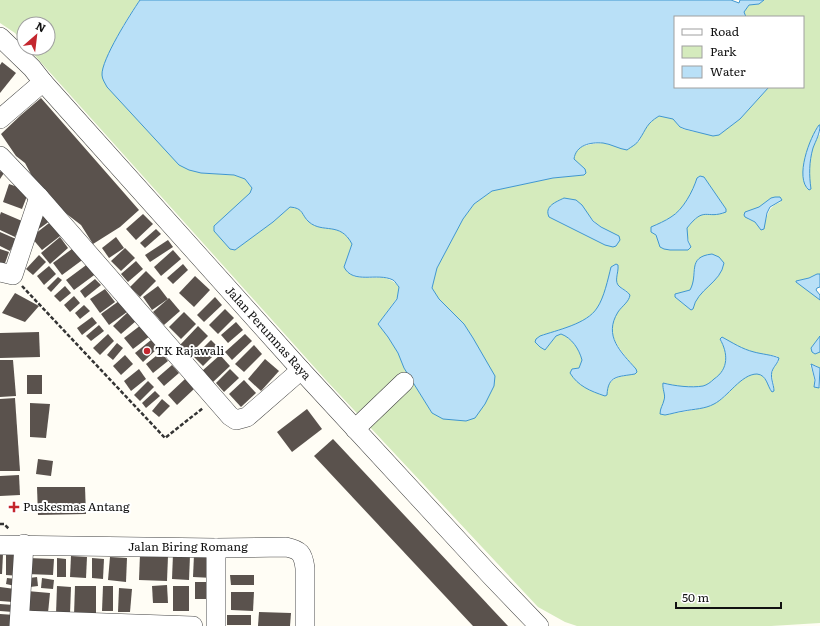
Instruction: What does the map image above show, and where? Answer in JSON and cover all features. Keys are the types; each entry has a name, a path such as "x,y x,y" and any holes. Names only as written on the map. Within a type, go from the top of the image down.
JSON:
{"street":[{"name":"Jalan Perumnas Raya","path":"0,37 32,68 301,370 539,626"},
{"path":"0,119 43,82"},
{"path":"0,156 39,197 230,416 236,420 247,417 301,370"},
{"path":"6,274 39,197"},
{"path":"355,429 404,382"},
{"name":"Jalan Biring Romang","path":"0,544 216,548 286,547 295,549 300,552 304,559 305,626"},
{"path":"24,544 20,623 193,626"},
{"path":"216,548 216,626"}],"path":[{"path":"6,274 165,438 214,399"}],"green space":[{"path":"0,0 140,0 118,36 102,75 201,173 234,175 245,179 252,188 235,250 273,222 290,207 295,208 300,210 306,219 314,225 337,230 347,237 352,244 344,267 353,275 362,278 385,278 394,282 399,287 397,298 378,324 398,353 404,368 432,413 494,376 464,324 439,299 432,288 437,268 463,219 474,204 492,191 553,178 584,175 585,169 574,160 575,152 580,147 603,143 610,145 639,142 646,127 659,116 675,120 680,127 684,129 699,133 719,135 740,119 768,88 804,88 804,16 746,16 744,12 749,5 759,4 764,0 820,0 820,125 803,166 803,177 807,188 813,146 820,134 820,274 796,281 820,300 820,336 811,348 815,354 820,352 820,368 815,365 810,365 814,376 814,387 820,387 820,623 771,626 577,626 565,622 538,607 325,379 35,56 56,56 56,16 16,16 16,34 0,23","holes":["704,177 726,209 726,212 700,215 694,220 687,228 687,235 691,247 688,250 670,250 660,247 659,241 651,228 671,217 680,210 693,189 697,178","771,198 781,202 772,207 761,230 755,222 748,219 759,207","582,205 595,222 614,234 605,245 549,217","724,263 722,270 714,281 699,296 693,309 691,310 675,297 676,294 690,290 693,285 694,268","611,267 618,272 617,284 627,291 629,299 614,318 612,327 613,335 616,343 636,369 635,374 616,378 607,386 572,369 579,368 582,360 577,348 568,338 561,334 556,336 545,350 540,336 571,326 592,314 602,299","722,337 739,347 762,354 777,356 779,361 772,373 774,391 761,375 748,375 717,402 696,410 665,415 660,411 665,399 663,383 693,387 703,386 709,383 719,375 725,366 726,355 720,339"]}],"water":[{"path":"140,0 731,0 739,3 740,0 764,0 759,4 749,5 744,12 746,16 674,16 674,88 768,88 740,119 719,135 713,136 685,129 680,127 673,119 659,116 649,124 637,143 627,150 603,143 584,145 575,154 574,159 585,169 586,173 584,175 553,178 492,191 474,204 463,219 437,268 432,288 439,299 464,324 473,338 495,376 494,386 485,404 475,418 466,421 443,419 432,413 404,368 398,353 378,324 397,299 399,287 393,280 387,278 359,277 353,276 348,272 344,267 352,244 347,237 337,230 314,225 306,219 300,210 290,207 273,222 235,250 230,249 214,231 214,226 250,193 252,188 245,179 234,175 201,173 189,170 179,165 107,87 103,80 103,68 111,48"},
{"path":"819,125 818,137 813,148 811,158 811,189 809,190 805,184 803,167 808,148"},
{"path":"700,176 704,177 726,209 726,212 714,215 702,215 693,221 687,228 688,241 691,247 688,250 670,250 660,247 656,235 651,232 651,227 669,218 680,210 693,189 697,178"},
{"path":"780,197 782,200 770,207 767,213 764,229 761,230 755,222 745,217 745,212 759,207 771,198"},
{"path":"564,198 576,200 582,205 593,221 619,236 620,240 616,246 613,247 605,245 549,217 549,207"},
{"path":"712,254 719,257 724,263 722,270 714,281 699,296 693,309 691,310 675,297 675,294 690,290 694,278 696,262 704,256"},
{"path":"616,264 618,265 617,283 630,295 627,302 618,312 614,321 612,329 613,336 620,350 637,372 635,374 612,380 609,384 607,395 605,396 585,388 573,378 570,373 572,369 579,368 582,360 572,341 561,334 556,336 545,350 535,342 540,336 571,326 592,314 602,299 611,267"},
{"path":"820,274 820,287 816,290 820,295 820,300 796,282"},
{"path":"820,336 820,352 815,354 812,352 811,348"},
{"path":"722,337 745,349 779,358 771,374 774,391 772,392 770,390 763,376 757,374 751,375 740,382 719,401 711,406 665,415 660,414 664,398 663,383 693,387 703,386 719,375 725,366 726,360 725,350 720,339"},
{"path":"811,364 820,368 819,388 814,387 815,380"}],"building":[{"path":"2,62 16,73 0,93 0,65"},
{"path":"41,98 139,210 120,227 93,244 81,225 55,205 33,178 25,163 16,156 1,134"},
{"path":"0,171 4,173 0,179"},
{"path":"9,184 29,191 22,209 3,202"},
{"path":"1,212 22,221 15,237 0,230"},
{"path":"49,212 54,218 36,231 32,225"},
{"path":"143,214 153,224 136,240 126,229"},
{"path":"53,220 64,233 42,250 31,237"},
{"path":"156,229 161,234 145,248 140,243"},
{"path":"0,232 16,239 10,251 0,246"},
{"path":"60,237 68,248 50,264 41,253"},
{"path":"116,237 124,248 109,258 102,248"},
{"path":"168,240 173,247 150,262 145,255"},
{"path":"76,246 85,258 62,275 53,263"},
{"path":"125,248 135,258 121,271 111,261"},
{"path":"0,249 9,252 4,266 0,265"},
{"path":"173,250 181,259 161,276 154,267"},
{"path":"39,255 46,262 33,275 26,269"},
{"path":"136,261 143,269 128,282 121,274"},
{"path":"89,263 97,273 74,290 66,280"},
{"path":"183,264 188,270 173,284 167,278"},
{"path":"49,266 56,274 44,285 37,276"},
{"path":"146,271 156,281 140,297 130,287"},
{"path":"195,276 210,290 194,307 179,293"},
{"path":"58,277 62,280 51,292 47,288"},
{"path":"95,279 101,285 85,298 80,291"},
{"path":"65,286 71,293 60,302 54,296"},
{"path":"158,286 168,299 152,310 143,297"},
{"path":"105,289 115,302 100,313 90,299"},
{"path":"15,293 39,306 25,322 2,313"},
{"path":"74,296 80,303 70,312 64,305"},
{"path":"215,297 222,305 204,322 197,315"},
{"path":"169,298 180,311 164,325 153,312"},
{"path":"119,301 127,312 109,325 101,314"},
{"path":"84,305 90,311 80,319 75,313"},
{"path":"225,309 234,318 218,334 209,325"},
{"path":"128,312 136,321 121,334 113,326"},
{"path":"184,312 196,324 181,339 169,327"},
{"path":"92,317 97,323 82,335 77,328"},
{"path":"236,322 243,330 228,343 221,335"},
{"path":"99,325 104,331 91,341 86,336"},
{"path":"141,325 150,336 133,349 124,338"},
{"path":"198,326 208,336 190,354 180,345"},
{"path":"39,332 40,357 0,358 0,333"},
{"path":"108,334 114,341 100,355 93,348"},
{"path":"245,334 252,341 232,360 225,352"},
{"name":"TK Rajawali","path":"151,340 158,348 143,362 135,353"},
{"path":"211,340 220,349 203,366 194,357"},
{"path":"117,343 123,348 113,360 107,355"},
{"path":"254,345 262,354 244,372 235,364"},
{"path":"161,352 168,361 153,373 146,364"},
{"path":"125,355 133,364 121,375 113,366"},
{"path":"220,355 230,366 212,383 202,371"},
{"path":"265,359 279,371 261,391 248,379"},
{"path":"0,360 13,360 16,396 0,397"},
{"path":"172,365 179,373 164,386 157,378"},
{"path":"139,369 146,379 131,391 124,381"},
{"path":"230,369 239,378 224,392 216,383"},
{"path":"27,375 42,375 42,394 27,394"},
{"path":"185,379 194,389 177,405 168,395"},
{"path":"244,380 256,393 241,407 229,394"},
{"path":"148,381 154,387 140,401 134,395"},
{"path":"155,391 160,396 146,408 142,403"},
{"path":"15,398 20,471 0,471 0,399"},
{"path":"162,399 170,406 159,417 152,411"},
{"path":"30,403 50,404 46,438 30,437"},
{"path":"307,409 322,429 292,452 277,432"},
{"path":"333,439 508,626 473,626 314,456"},
{"path":"38,459 53,461 51,476 36,474"},
{"name":"Puskesmas Antang","path":"19,475 20,495 0,496 0,476"},
{"path":"37,487 85,487 86,514 38,515"},
{"path":"0,554 3,554 2,574 0,574"},
{"path":"6,554 21,554 21,576 6,575"},
{"path":"140,554 168,556 167,581 139,580"},
{"path":"173,554 190,555 189,580 172,579"},
{"path":"194,555 215,557 213,578 193,577"},
{"path":"71,556 87,557 86,578 70,577"},
{"path":"110,557 127,558 126,582 108,580"},
{"path":"28,558 54,559 53,575 27,574"},
{"path":"57,558 66,559 66,577 57,577"},
{"path":"92,558 104,559 103,579 92,578"},
{"path":"230,575 254,575 254,585 231,585"},
{"path":"37,577 38,586 30,587 29,578"},
{"path":"7,578 16,579 15,586 6,584"},
{"path":"42,578 54,580 53,589 41,588"},
{"path":"195,582 215,582 215,599 195,599"},
{"path":"167,585 168,603 153,603 152,586"},
{"path":"57,586 71,587 70,614 56,614"},
{"path":"75,586 96,586 96,615 74,615"},
{"path":"103,586 113,586 113,611 102,611"},
{"path":"173,586 189,586 189,611 173,611"},
{"path":"0,587 15,589 13,602 0,601"},
{"path":"119,588 132,589 130,612 118,612"},
{"path":"27,591 50,593 48,613 25,610"},
{"path":"231,592 254,592 253,611 231,610"},
{"path":"0,604 14,605 13,612 0,611"},
{"path":"259,612 291,613 290,626 258,626"},
{"path":"0,614 15,615 15,626 0,626"},
{"path":"227,615 251,615 251,625 227,625"}],"place":[{"name":"TK Rajawali","path":"147,351"},
{"name":"Puskesmas Antang","path":"14,507"}]}
